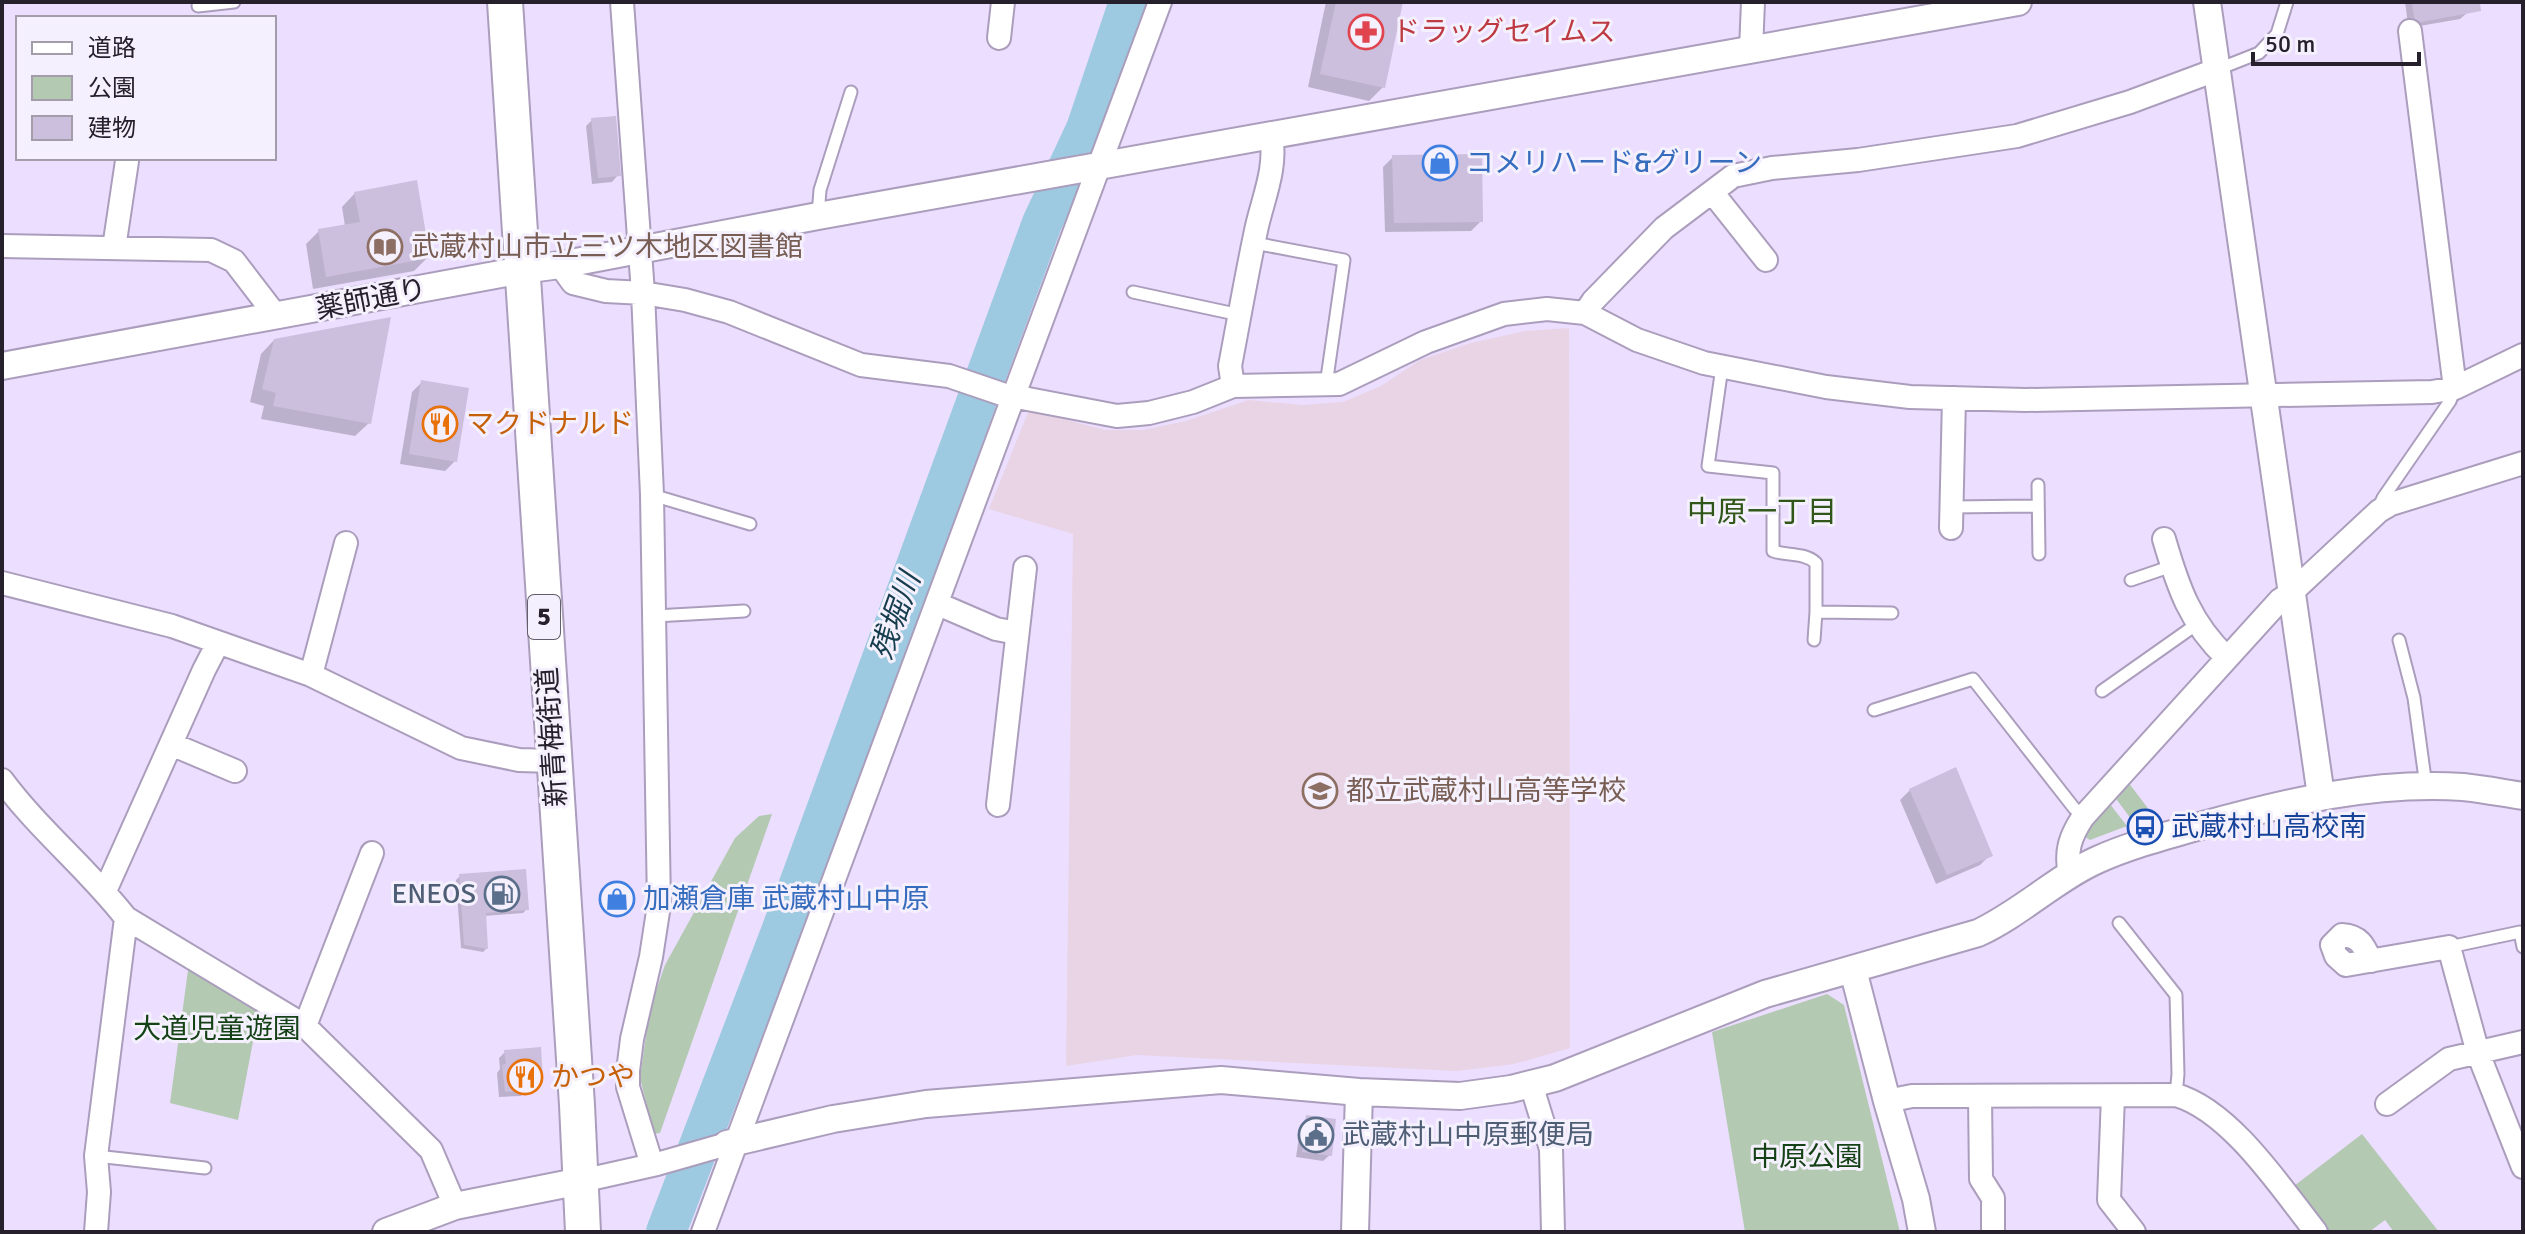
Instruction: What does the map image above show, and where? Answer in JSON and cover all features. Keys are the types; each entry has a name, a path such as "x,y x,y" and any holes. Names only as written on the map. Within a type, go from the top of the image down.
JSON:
{"main road":[{"name":"新青梅街道","path":"505,2 583,1232"}],"street":[{"path":"622,2 643,293 652,495 659,905 651,957 632,1039 628,1087 655,1164"},
{"path":"999,38 1003,2"},
{"path":"703,1232 731,1143 938,604 1008,395 1160,2"},
{"path":"1751,50 1753,2"},
{"name":"薬師通り","path":"2,366 1028,178 2018,2"},
{"path":"2207,2 2321,796"},
{"path":"2410,31 2455,388"},
{"path":"1585,313 1664,228 1733,176 1772,168 1858,160 2017,136 2130,102 2216,70"},
{"path":"1233,386 1230,366 1273,159 1271,135"},
{"path":"114,248 127,161"},
{"path":"1712,192 1766,260"},
{"path":"2,246 211,250 234,261 277,317"},
{"path":"560,265 573,283 606,291 685,300 729,312 861,365 959,379 1008,395 1117,416 1149,413 1193,402 1233,386 1339,384 1409,348 1504,314 1547,309 1585,313 1637,340 1704,363 1826,387 1910,397 2026,400 2432,392 2455,388 2523,355"},
{"path":"1951,517 1954,398"},
{"path":"2070,876 2068,845 2083,817 2280,600 2379,511 2391,504 2523,463"},
{"path":"2164,539 2186,604 2197,624 2227,658"},
{"path":"311,675 346,543"},
{"path":"998,805 1025,568"},
{"path":"2,583 172,626 311,675 461,748 519,760 553,761"},
{"path":"938,604 996,629 1017,633"},
{"path":"105,891 218,643"},
{"path":"171,744 235,771"},
{"path":"2,781 38,824 105,891 126,918 305,1026 431,1150 455,1206"},
{"path":"386,1232 455,1206 655,1164 833,1119 941,1102 1221,1080 1359,1092 1460,1096 1531,1084 1555,1078 1754,998 1978,933 2002,922 2097,860 2136,845 2251,811 2321,796 2390,787 2465,787 2523,796"},
{"path":"305,1026 372,853"},
{"path":"96,1232 99,1192 96,1156 126,918"},
{"path":"2371,961 2449,947 2478,1053 2523,1167"},
{"path":"1853,970 1916,1199 1922,1232"},
{"path":"2387,1104 2449,1059 2523,1042"},
{"path":"1531,1084 1551,1149 1553,1232"},
{"path":"1355,1232 1359,1092"},
{"path":"1887,1101 1912,1096 2176,1095 2191,1099 2227,1124 2316,1232"},
{"path":"1980,1096 1981,1179 1993,1198 1993,1232"},
{"path":"2113,1096 2109,1200 2134,1232"}],"lane":[{"path":"198,6 234,2"},
{"path":"2216,70 2259,53 2277,34 2287,2"},
{"path":"818,216 820,190 851,92"},
{"path":"1254,243 1344,260 1326,385"},
{"path":"1133,292 1240,315"},
{"path":"1722,367 1708,466 1773,473 1773,551 1813,559 1816,563 1814,640"},
{"path":"2379,511 2383,498 2450,401 2455,388"},
{"path":"2038,485 2039,554"},
{"path":"652,495 750,524"},
{"path":"1951,517 2038,506"},
{"path":"2131,580 2172,566"},
{"path":"655,616 744,611"},
{"path":"1816,612 1892,613"},
{"path":"2102,691 2197,624"},
{"path":"2399,640 2414,698 2427,786"},
{"path":"1874,710 1973,679 2083,817"},
{"path":"2119,923 2176,995 2176,1095"},
{"path":"2449,947 2520,932 2523,947"},
{"path":"96,1156 205,1168"}],"shaded area":[{"name":"都立武蔵村山高等学校","path":"1569,328 1570,1048 1514,1064 1457,1071 1137,1055 1066,1066 1073,534 989,509 1029,410 1105,430 1143,430 1186,421 1249,400 1303,405 1343,402 1381,386 1420,360 1471,343 1525,331"}],"green space":[{"path":"2125,778 2156,819 2148,818 2134,823 2111,792"},
{"path":"2106,799 2127,826 2090,840 2079,833"},
{"path":"772,814 660,1133 654,1134 640,1078 650,1008 665,965 735,838 759,816"},
{"name":"大道児童遊園","path":"189,963 260,1005 238,1120 170,1103"},
{"name":"中原公園","path":"1827,994 1844,1005 1900,1232 1745,1232 1712,1032"},
{"path":"2362,1134 2439,1232 2394,1232 2385,1220 2369,1232 2329,1232 2294,1186"}],"building":[{"path":"1336,2 1403,2 1385,88 1320,74"},
{"path":"2412,2 2480,2 2481,11 2421,22 2414,18"},
{"path":"616,116 621,176 598,178 591,118"},
{"path":"1482,154 1483,222 1394,223 1392,155"},
{"path":"417,180 430,258 326,277 318,229 360,222 354,192"},
{"path":"391,317 371,424 273,406 276,393 262,389 274,339"},
{"path":"421,380 469,388 457,462 409,454"},
{"path":"1956,767 1993,856 1947,875 1909,789"},
{"path":"526,869 529,910 486,913 488,949 464,945 459,874"},
{"path":"541,1047 543,1082 528,1083 529,1090 505,1092 504,1050"},
{"path":"1306,1115 1336,1119 1332,1156 1302,1152"}],"waterway":[{"name":"残堀川","path":"666,1232 798,887 1042,223 1086,129 1129,2"}],"place":[{"name":"ドラッグセイムス","path":"1366,32"},
{"name":"コメリハード&グリーン","path":"1440,163"},
{"name":"武蔵村山市立三ツ木地区図書館","path":"385,247"},
{"name":"マクドナルド","path":"440,424"},
{"name":"都立武蔵村山高等学校","path":"1320,791"},
{"name":"武蔵村山高校南","path":"2145,827"},
{"name":"ENEOS","path":"502,894"},
{"name":"加瀬倉庫 武蔵村山中原","path":"617,899"},
{"name":"かつや","path":"525,1077"},
{"name":"武蔵村山中原郵便局","path":"1316,1135"}],"district":[{"name":"中原一丁目","path":"1762,512"}]}
